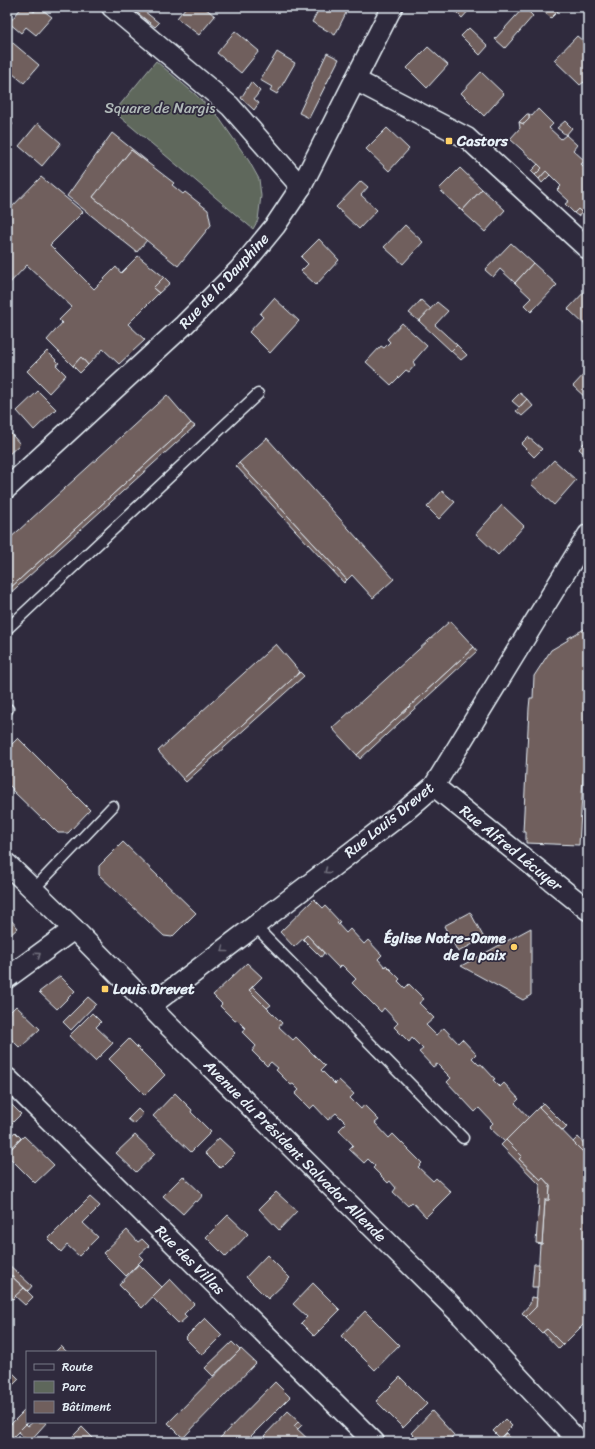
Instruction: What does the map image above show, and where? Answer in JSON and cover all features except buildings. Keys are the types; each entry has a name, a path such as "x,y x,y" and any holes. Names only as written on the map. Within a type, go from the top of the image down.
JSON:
{"street":[{"path":"112,7 230,106 301,187"},
{"name":"Rue de la Dauphine","path":"7,488 184,325 239,270 275,226 301,187 392,7"},
{"path":"355,80 468,138 588,249"},
{"name":"Rue Louis Drevet","path":"150,1006 404,812 434,786 588,535"},
{"name":"Rue Alfred Lécuyer","path":"434,786 588,910"},
{"name":"Avenue du Président Salvador Allende","path":"7,864 462,1316 579,1442"},
{"path":"7,978 74,929"},
{"name":"Rue des Villas","path":"7,1078 374,1442"}],"lane":[{"path":"7,629 258,394"},
{"path":"33,890 113,806"},
{"path":"255,926 462,1138"}],"green space":[{"name":"Square de Nargis","path":"156,61 217,115 249,161 259,179 261,196 258,220 253,229 114,112"}],"place":[{"name":"Castors","path":"449,141"},
{"name":"Église Notre-Dame de la paix","path":"514,947"},
{"name":"Louis Drevet","path":"105,989"}]}
